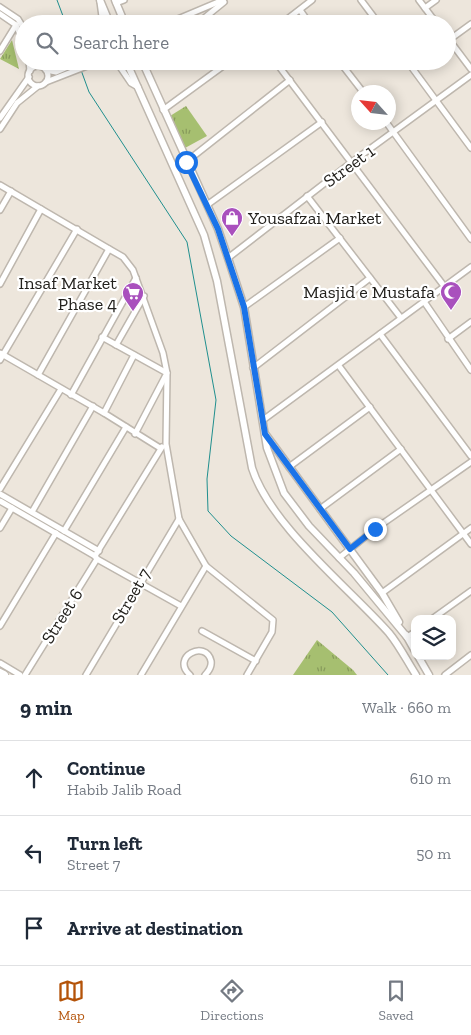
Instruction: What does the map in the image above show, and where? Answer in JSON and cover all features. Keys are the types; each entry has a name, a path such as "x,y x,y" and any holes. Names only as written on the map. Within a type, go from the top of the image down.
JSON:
{"highway":[{"path":"0,673 4,675"}],"main road":[{"path":"100,0 106,15"},
{"path":"116,2 121,15"},
{"path":"130,70 204,235 217,281 252,468 258,483 271,505 289,528 385,629 416,675"},
{"path":"146,70 207,206 228,258 244,307 269,456 284,493 308,526 339,558 407,637"},
{"path":"265,434 382,592 411,644"},
{"path":"385,629 393,620"},
{"path":"420,660 429,675"}],"street":[{"path":"100,0 102,15"},
{"path":"116,2 124,0"},
{"path":"188,15 225,0"},
{"path":"208,15 225,0"},
{"path":"293,15 312,0"},
{"path":"361,0 372,15"},
{"path":"419,0 430,15"},
{"path":"425,8 436,0"},
{"path":"0,7 15,17"},
{"path":"300,10 304,15"},
{"path":"0,14 15,24"},
{"path":"456,34 471,24"},
{"path":"0,51 15,27"},
{"path":"456,49 471,69"},
{"path":"29,70 31,83 38,86"},
{"path":"0,118 32,70"},
{"path":"46,82 48,76 46,70 56,72 60,70"},
{"path":"0,130 17,103 38,86 77,70"},
{"path":"123,70 138,88"},
{"path":"163,110 218,70"},
{"path":"282,70 444,286"},
{"path":"346,70 358,85"},
{"path":"414,70 471,148"},
{"name":"Street 1","path":"228,258 352,162 471,76"},
{"path":"186,162 290,80"},
{"path":"0,103 7,107"},
{"path":"207,206 322,122"},
{"path":"392,130 471,239"},
{"path":"0,185 77,229 129,263 144,296 163,353 167,373 166,444 178,519 206,566 273,620 272,632 247,675"},
{"path":"0,210 11,191"},
{"path":"307,196 401,318"},
{"path":"0,284 41,208"},
{"path":"0,360 77,229"},
{"path":"244,307 340,238"},
{"path":"38,375 110,249"},
{"path":"263,420 339,366 401,318 425,303 444,286 471,267"},
{"path":"71,395 136,278"},
{"path":"253,368 370,278"},
{"path":"116,345 144,296"},
{"path":"425,303 471,370"},
{"path":"448,339 471,322"},
{"path":"380,334 471,456"},
{"path":"102,338 167,373"},
{"path":"2,354 61,390 93,406 160,448 166,444"},
{"path":"104,413 134,355"},
{"path":"339,366 471,544"},
{"path":"135,434 167,373"},
{"path":"0,489 61,390"},
{"path":"32,512 93,406"},
{"path":"289,467 370,407"},
{"path":"64,531 126,427"},
{"name":"Street 6","path":"25,675 160,448"},
{"path":"320,508 401,449"},
{"path":"339,558 471,462"},
{"path":"0,494 99,551"},
{"path":"0,501 181,606"},
{"path":"0,528 12,508"},
{"name":"Street 7","path":"86,675 178,519"},
{"path":"382,592 471,528"},
{"path":"0,626 56,533"},
{"path":"142,675 206,566"},
{"path":"438,615 471,591"},
{"path":"202,631 256,661"},
{"path":"407,637 411,634"},
{"path":"190,675 185,669 184,660 190,652 199,650 207,654 211,662 209,670 205,675"},
{"path":"445,675 471,656"},
{"path":"0,663 20,675"}],"green space":[{"path":"12,40 15,52 15,67 0,59"},
{"path":"186,106 207,136 185,148 170,116"},
{"path":"317,640 353,670 357,675 293,675"}],"waterway":[{"path":"57,0 63,15"},
{"path":"81,70 89,92 187,242 216,400 207,479 208,511 231,536 332,612 388,675"}],"place":[{"name":"Yousafzai Market","path":"232,237"},
{"name":"Masjid e Mustafa","path":"451,311"},
{"name":"Insaf Market Phase 4","path":"133,312"}],"route":[{"path":"186,162 218,229 244,307 265,434 350,549 375,529"}]}
